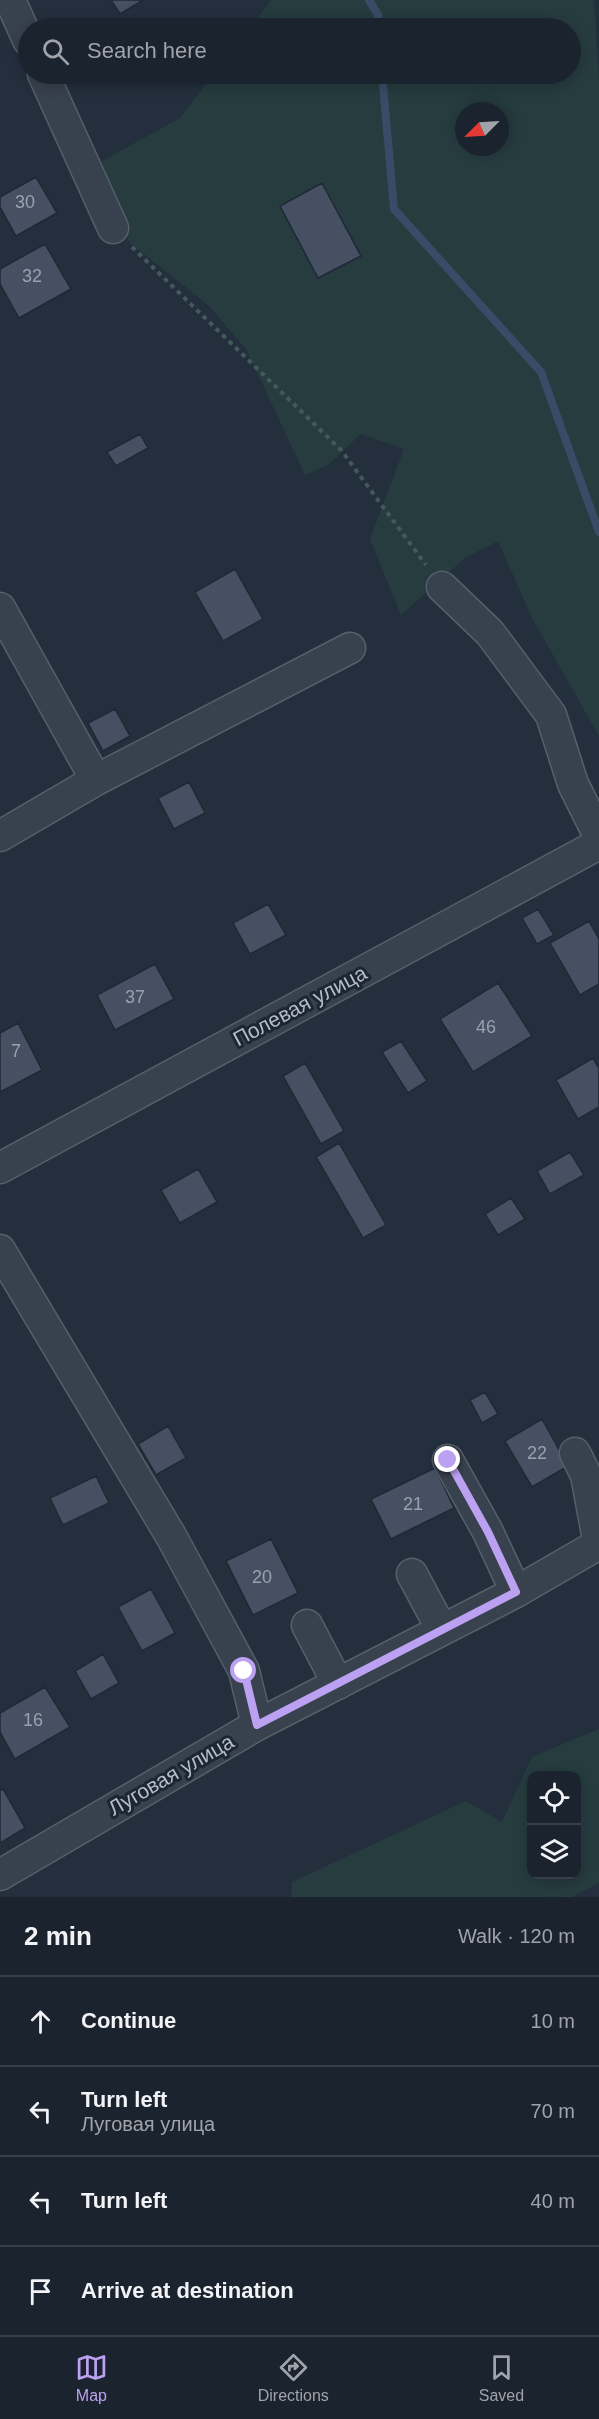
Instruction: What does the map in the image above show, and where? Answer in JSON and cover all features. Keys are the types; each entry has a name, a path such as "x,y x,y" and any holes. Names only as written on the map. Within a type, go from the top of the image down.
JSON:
{"street":[{"path":"10,0 18,18"},
{"path":"48,84 113,228"},
{"path":"442,587 490,633 551,715 573,784 599,836"},
{"path":"0,608 96,780"},
{"path":"0,836 96,780 350,648"},
{"name":"Полевая улица","path":"0,1168 599,844"},
{"path":"0,1250 171,1536 244,1671 257,1725"},
{"path":"575,1453 586,1475 599,1545"},
{"path":"448,1460 488,1532 516,1592"},
{"name":"Луговая улица","path":"0,1875 257,1725 516,1592 599,1545"},
{"path":"412,1574 442,1630"},
{"path":"307,1625 338,1684"}],"path":[{"path":"113,228 341,450 442,587"}],"green space":[{"path":"271,0 594,0 599,78 599,736 532,618 498,541 465,558 401,615 370,539 404,449 361,434 328,465 305,475 246,349 207,304 130,243 93,166 180,118 206,84 581,84 581,18 258,18"},
{"path":"599,1729 599,1883 572,1897 291,1897 292,1882 466,1801 502,1822 532,1757"}],"building":[{"path":"111,0 143,0 120,14"},
{"path":"36,177 57,213 16,236 0,207 0,197"},
{"path":"322,183 361,256 318,278 280,206"},
{"path":"45,244 71,289 19,318 0,284 0,269"},
{"path":"140,434 148,448 116,466 107,452"},
{"path":"235,569 263,619 223,641 195,592"},
{"path":"115,709 130,736 103,751 88,723"},
{"path":"189,782 205,813 174,829 158,798"},
{"path":"268,904 286,935 250,954 233,923"},
{"path":"538,909 554,935 537,944 522,918"},
{"path":"589,921 599,939 599,984 580,995 550,943"},
{"path":"155,964 174,999 115,1030 97,995"},
{"path":"498,983 532,1036 473,1072 440,1019"},
{"path":"18,1023 42,1070 0,1092 0,1033"},
{"path":"401,1041 427,1081 408,1093 382,1052"},
{"path":"593,1058 599,1069 599,1107 578,1119 556,1080"},
{"path":"305,1063 344,1131 321,1144 283,1076"},
{"path":"339,1143 386,1225 363,1238 316,1157"},
{"path":"570,1152 584,1175 550,1194 537,1171"},
{"path":"198,1169 217,1202 180,1223 161,1190"},
{"path":"511,1198 525,1219 498,1235 485,1214"},
{"path":"485,1392 498,1414 482,1423 470,1400"},
{"path":"542,1419 568,1466 532,1487 505,1441"},
{"path":"168,1426 186,1458 156,1475 138,1444"},
{"path":"435,1468 454,1508 391,1539 371,1499"},
{"path":"96,1476 109,1503 63,1525 50,1498"},
{"path":"271,1539 298,1593 253,1615 226,1561"},
{"path":"151,1589 175,1633 142,1651 118,1607"},
{"path":"103,1654 119,1683 91,1699 75,1671"},
{"path":"45,1687 70,1727 15,1759 0,1732 0,1713"},
{"path":"3,1789 25,1828 0,1843 0,1791"}],"waterway":[{"path":"369,0 378,18"},
{"path":"383,84 394,209 541,372 599,532"}],"route":[{"path":"244,1671 257,1725 516,1592 488,1532 448,1460"}]}
